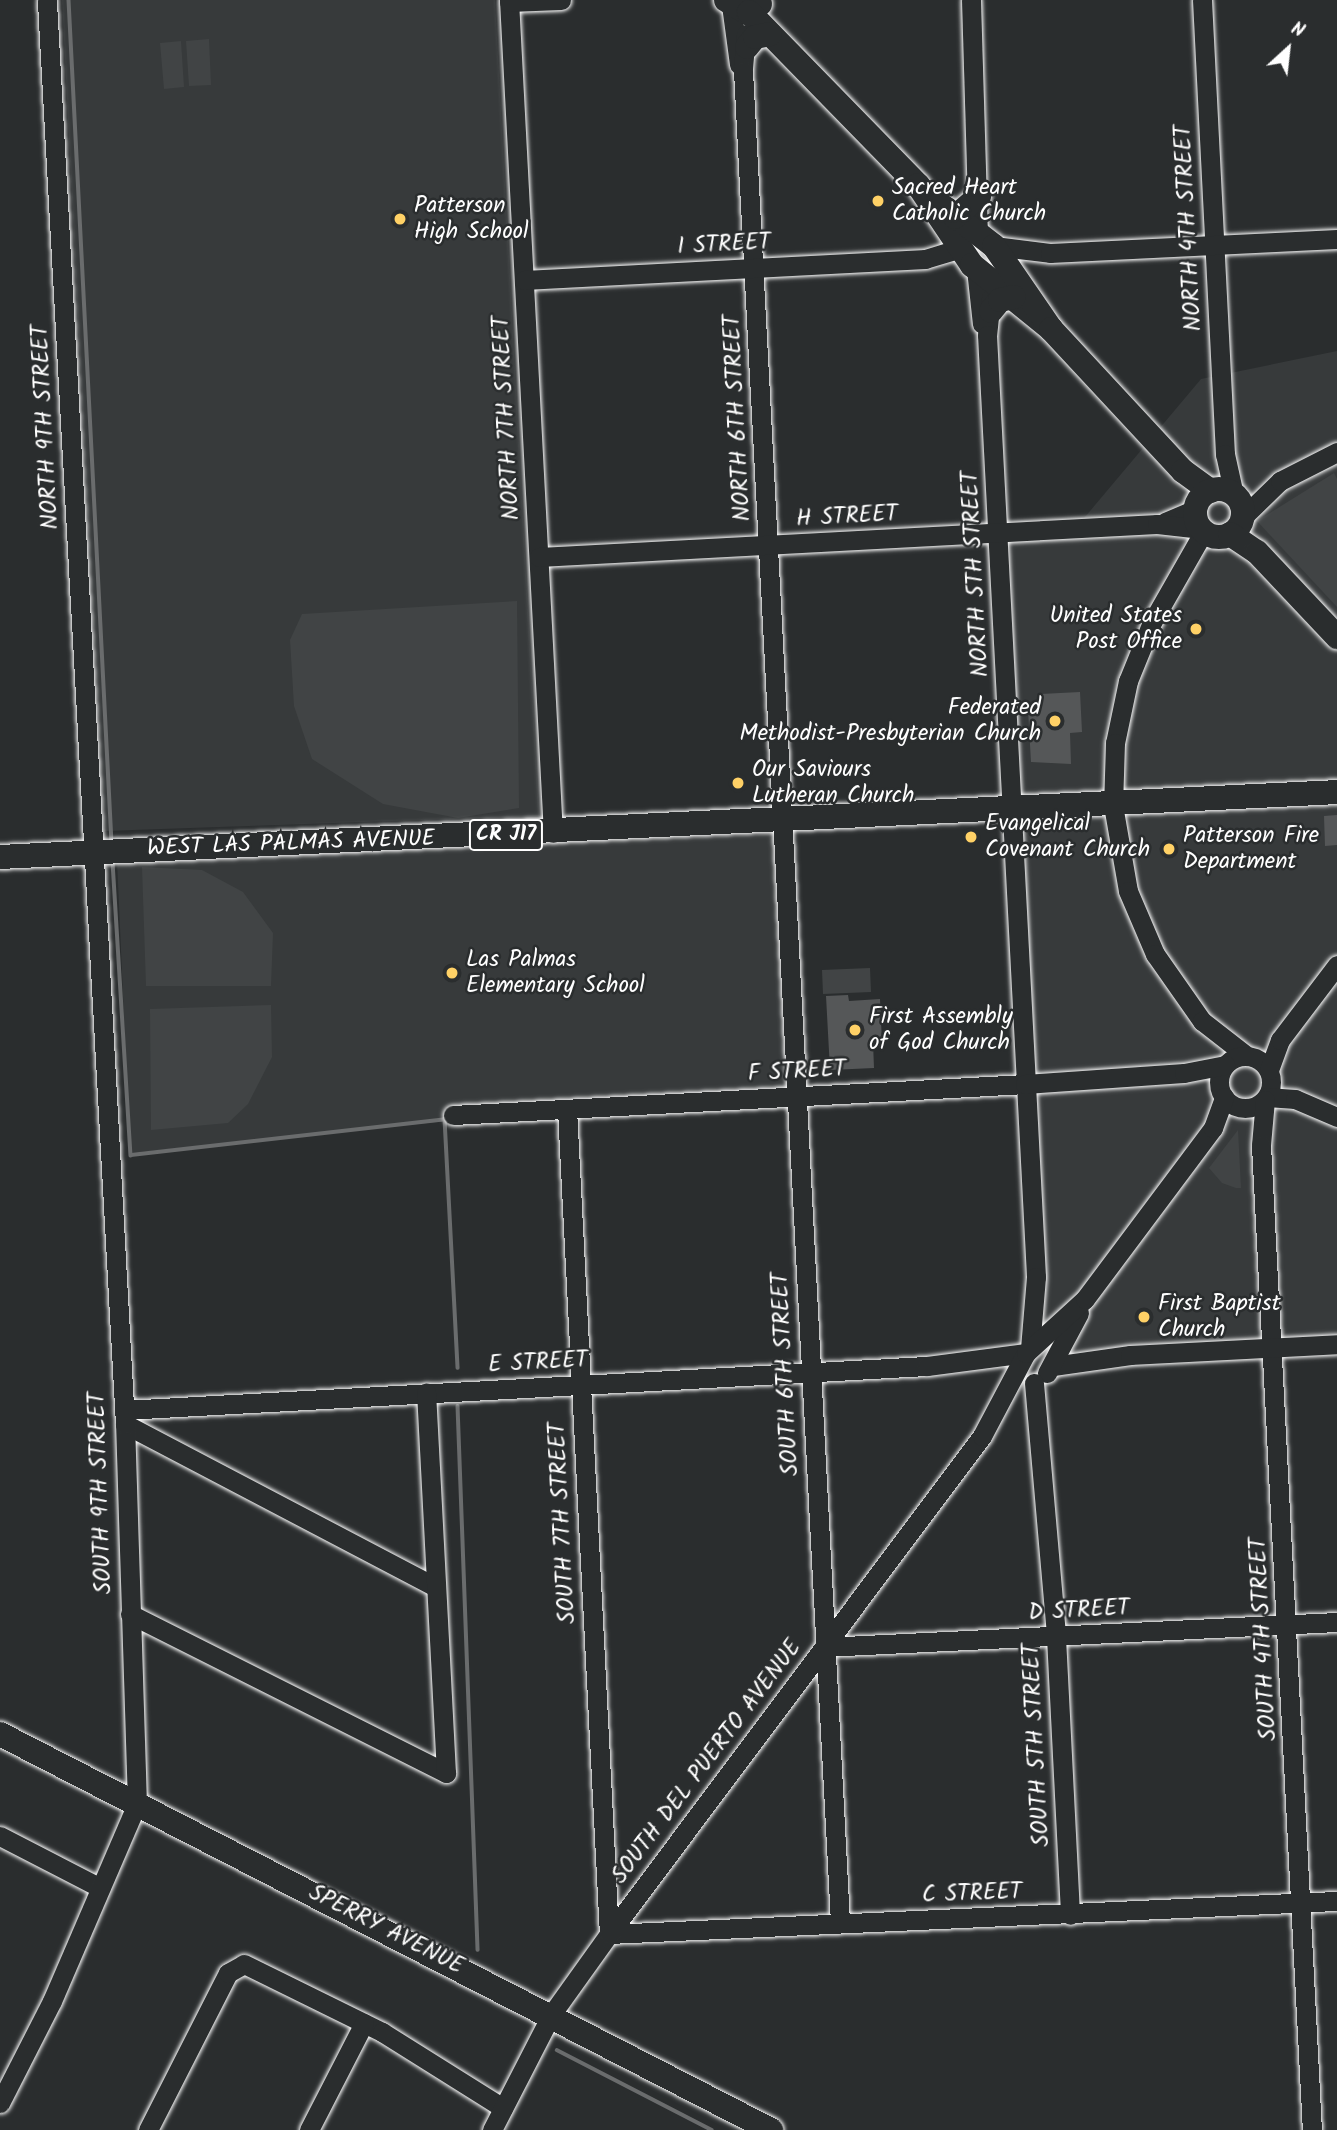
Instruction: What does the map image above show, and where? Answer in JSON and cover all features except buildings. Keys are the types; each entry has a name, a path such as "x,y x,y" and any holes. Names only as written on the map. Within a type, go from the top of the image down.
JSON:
{"main road":[{"path":"740,4 807,65"},
{"path":"740,4 807,65 1219,513 1337,637"},
{"path":"745,59 755,37 770,34"},
{"path":"980,192 983,256 1000,300 989,323"},
{"name":"WEST LAS PALMAS AVENUE","path":"0,858 783,822 1337,792"},
{"name":"SPERRY AVENUE","path":"0,1734 771,2130"}],"street":[{"name":"NORTH 9TH STREET","path":"47,0 96,852"},
{"path":"509,1 561,0"},
{"name":"NORTH 5TH STREET","path":"971,0 983,256 979,312 989,323 1013,810"},
{"name":"NORTH 4TH STREET","path":"1202,0 1225,454 1219,513"},
{"name":"NORTH 7TH STREET","path":"509,1 553,833"},
{"name":"NORTH 6TH STREET","path":"740,4 745,59 783,822"},
{"name":"I STREET","path":"524,280 1337,239"},
{"path":"1337,452 1265,492 1219,513 1192,561 1158,611 1128,681 1115,743 1112,805 1120,860 1141,926 1171,981 1210,1029 1250,1086 1306,1103 1337,1117"},
{"name":"H STREET","path":"539,557 1157,524 1219,513"},
{"path":"1013,810 1036,1277 1028,1350"},
{"name":"SOUTH 6TH STREET","path":"783,822 840,1923"},
{"name":"SOUTH 9TH STREET","path":"0,2102 56,1992 97,1886 137,1804 124,1417 96,852"},
{"path":"1250,1086 1280,1040 1337,965"},
{"path":"1210,1029 1226,1065"},
{"name":"F STREET","path":"453,1115 1026,1084 1184,1073 1226,1065"},
{"name":"SOUTH DEL PUERTO AVENUE","path":"492,2130 551,2015 609,1934 982,1436 1002,1413 1051,1368 1057,1339 1213,1128 1250,1086 1226,1065"},
{"name":"F STREET","path":"1184,1073 1250,1086"},
{"name":"SOUTH 4TH STREET","path":"1250,1086 1261,1145 1273,1347 1312,2130"},
{"name":"SOUTH 7TH STREET","path":"567,1109 609,1934"},
{"path":"1036,1277 1057,1339 1130,1355"},
{"path":"1045,1310 1060,1313 1089,1294"},
{"name":"SOUTH DEL PUERTO AVENUE","path":"982,1436 1028,1350 1057,1339"},
{"path":"1051,1368 1130,1355 1337,1344"},
{"name":"E STREET","path":"124,1417 426,1394 954,1364 1028,1350"},
{"name":"E STREET","path":"954,1364 1015,1373"},
{"name":"SOUTH 5TH STREET","path":"1042,1448 1051,1368"},
{"path":"1015,1373 1032,1385"},
{"name":"SOUTH 5TH STREET","path":"1032,1385 1042,1448 1056,1637 1070,1915"},
{"path":"130,1614 446,1773 426,1394"},
{"path":"1002,1413 1021,1405 1037,1409"},
{"path":"124,1417 436,1587"},
{"name":"D STREET","path":"824,1647 1337,1622"},
{"path":"0,1836 97,1886"},
{"name":"C STREET","path":"609,1934 1337,1901"},
{"path":"148,2130 228,1973 239,1965 252,1965 364,2023 503,2108"},
{"path":"309,2130 364,2023"}],"shaded area":[{"path":"62,0 495,0 539,816 104,831"},
{"path":"209,39 211,85 189,86 186,41"},
{"path":"181,41 184,87 164,89 160,43"},
{"path":"1337,351 1337,1340 1043,1356 1007,539 1069,536 1201,379"},
{"path":"1334,473 1337,479 1337,607 1257,521"},
{"path":"517,601 519,808 458,818 383,804 312,759 294,706 290,640 302,614"},
{"name":"Las Palmas Elementary School","path":"775,834 787,1087 130,1153 117,860"},
{"path":"142,867 202,870 243,892 273,933 271,986 146,986"},
{"path":"870,968 871,992 823,994 822,970"},
{"path":"271,1005 272,1057 248,1104 228,1123 151,1130 150,1009"},
{"path":"1238,1130 1241,1188 1222,1183 1209,1168"}],"waterway":[{"path":"69,0 112,844"},
{"path":"113,862 131,1155 445,1119 458,1368"},
{"path":"458,1406 478,1950"},
{"path":"557,2050 712,2130"}],"place":[{"name":"Sacred Heart Catholic Church","path":"878,201"},
{"name":"Patterson High School","path":"400,219"},
{"name":"United States Post Office","path":"1196,629"},
{"name":"Federated Methodist-Presbyterian Church","path":"1055,721"},
{"name":"Our Saviours Lutheran Church","path":"738,783"},
{"name":"Evangelical Covenant Church","path":"971,837"},
{"name":"Patterson Fire Department","path":"1169,849"},
{"name":"Las Palmas Elementary School","path":"452,973"},
{"name":"First Assembly of God Church","path":"855,1030"},
{"name":"First Baptist Church","path":"1144,1317"}]}
